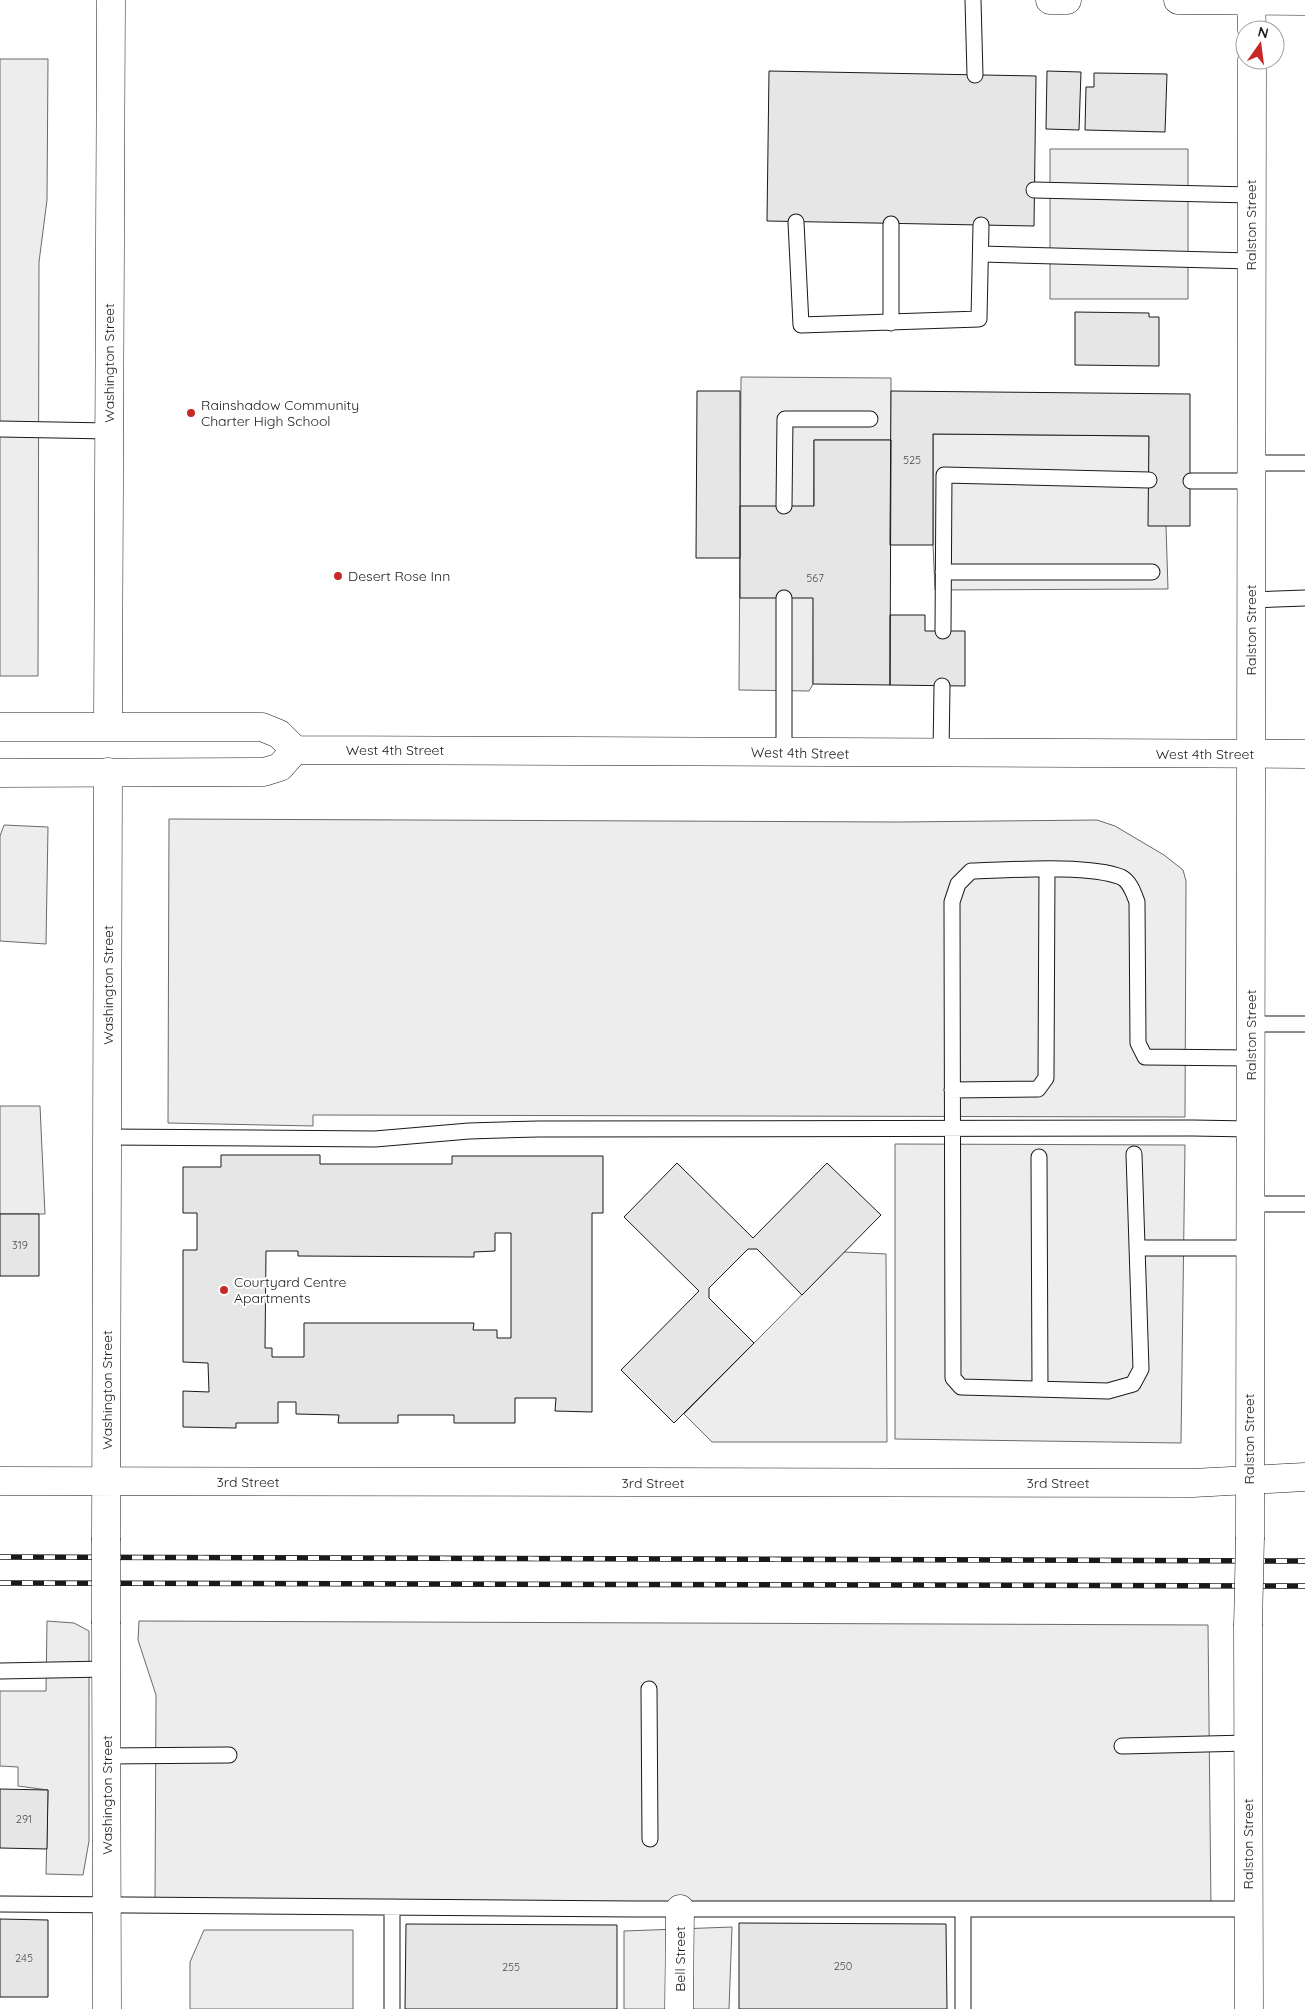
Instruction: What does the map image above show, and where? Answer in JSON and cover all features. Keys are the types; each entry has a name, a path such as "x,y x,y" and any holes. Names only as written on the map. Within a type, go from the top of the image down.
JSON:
{"street":[{"name":"Washington Street","path":"108,726 110,0"},
{"path":"1050,0 1067,0"},
{"path":"1178,0 1305,1"},
{"path":"1251,1 1252,20"},
{"name":"Ralston Street","path":"1249,2009 1248,1626 1251,1204 1252,70"},
{"path":"0,727 262,727 279,734 295,750 280,767 264,772 0,773"},
{"name":"West 4th Street","path":"295,750 1305,754"},
{"name":"Washington Street","path":"107,2009 108,772"},
{"name":"3rd Street","path":"0,1481 1193,1484 1305,1477"},
{"name":"Bell Street","path":"679,2009 680,1909"}],"lane":[{"path":"973,0 975,75"},
{"path":"1034,190 1251,195"},
{"path":"796,222 801,325 979,319 981,225"},
{"path":"891,224 891,323"},
{"path":"981,254 1251,261"},
{"path":"784,506 785,419 870,419"},
{"path":"0,429 109,431"},
{"path":"1190,480 1305,463"},
{"path":"943,631 944,475 1149,480"},
{"path":"943,572 1152,572"},
{"path":"784,598 784,753"},
{"path":"1251,600 1305,598"},
{"path":"941,754 942,686"},
{"path":"952,1090 1038,1089 1046,1078 1047,870"},
{"path":"1134,1154 1141,1370 1133,1384 1108,1391 960,1387 953,1378 952,902 958,884 971,871 1092,871 1123,877 1132,887 1137,902 1138,1043 1146,1057 1251,1058"},
{"path":"1251,1024 1305,1024"},
{"path":"107,1137 375,1139 486,1130 1251,1129"},
{"path":"1038,1156 1040,1389"},
{"path":"1251,1204 1305,1204"},
{"path":"1137,1248 1250,1248"},
{"path":"0,1671 106,1668"},
{"path":"649,1689 650,1839"},
{"path":"1122,1746 1248,1743"},
{"path":"106,1756 229,1755"},
{"path":"0,1904 680,1909 1248,1908"},
{"path":"392,1907 392,2009"},
{"path":"963,1909 963,2009"}],"shaded area":[{"path":"0,59 48,59 47,200 39,262 38,676 0,676"},
{"path":"1050,149 1188,149 1188,299 1050,299"},
{"path":"741,377 891,378 891,440 814,440 813,684 809,691 739,690"},
{"path":"933,434 1149,436 1149,480 1166,526 1168,589 935,590"},
{"path":"169,819 900,822 1097,820 1115,826 1164,855 1183,870 1186,881 1185,1117 313,1115 313,1126 168,1123"},
{"path":"4,825 48,827 46,944 0,941 0,836"},
{"path":"0,1106 40,1106 45,1214 0,1214"},
{"path":"895,1144 1185,1145 1181,1443 895,1439"},
{"path":"844,1252 886,1254 887,1442 712,1442 684,1414"},
{"path":"47,1621 74,1623 89,1631 89,1841 83,1875 46,1874 48,1790 18,1786 18,1767 0,1766 0,1691 46,1691"},
{"path":"139,1621 1208,1625 1211,1909 155,1905 156,1695 138,1640"},
{"path":"732,1927 729,2009 624,2009 624,1931"},
{"path":"204,1930 353,1930 353,2009 190,2009 190,1962"}],"building":[{"path":"769,71 1036,76 1034,226 767,221"},
{"path":"1047,71 1081,72 1079,130 1046,129"},
{"path":"1094,73 1167,74 1165,132 1085,130 1086,87 1094,87"},
{"path":"1075,312 1149,313 1149,317 1159,317 1159,366 1075,365"},
{"path":"697,391 740,391 740,558 696,558"},
{"path":"891,391 1190,394 1190,526 1148,526 1149,436 933,434 933,545 890,545"},
{"path":"814,440 891,440 890,685 813,684 813,598 740,598 740,506 814,506"},
{"path":"890,615 925,615 925,631 965,631 965,686 890,685"},
{"name":"Courtyard Centre Apartments","path":"221,1155 320,1155 320,1164 452,1164 452,1156 603,1156 603,1213 592,1213 592,1412 555,1411 556,1398 515,1398 515,1423 454,1423 454,1415 398,1415 398,1423 338,1423 339,1415 296,1414 296,1402 278,1402 278,1423 236,1423 236,1428 183,1427 183,1391 209,1392 208,1363 183,1362 183,1250 197,1250 197,1213 183,1213 183,1167 221,1167","holes":["495,1233 511,1233 511,1338 497,1338 497,1330 473,1330 474,1323 304,1323 304,1357 272,1357 272,1348 265,1348 266,1251 298,1251 298,1256 474,1257 474,1252 495,1251"]},
{"path":"677,1163 753,1238 827,1163 881,1215 802,1295 757,1249 748,1249 709,1288 709,1298 754,1343 674,1423 621,1370 699,1291 624,1217"},
{"path":"0,1214 39,1214 39,1276 0,1276"},
{"path":"0,1789 48,1790 47,1849 0,1848"},
{"path":"0,1919 48,1920 48,1997 0,1997"},
{"path":"739,1923 946,1924 947,2009 739,2009"},
{"path":"406,1924 617,1925 617,2009 405,2009"}],"railway":[{"path":"0,1557 1305,1561"},
{"path":"0,1583 1305,1586"}],"place":[{"name":"Rainshadow Community Charter High School","path":"191,413"},
{"name":"Desert Rose Inn","path":"338,576"},
{"name":"Courtyard Centre Apartments","path":"224,1290"}]}
